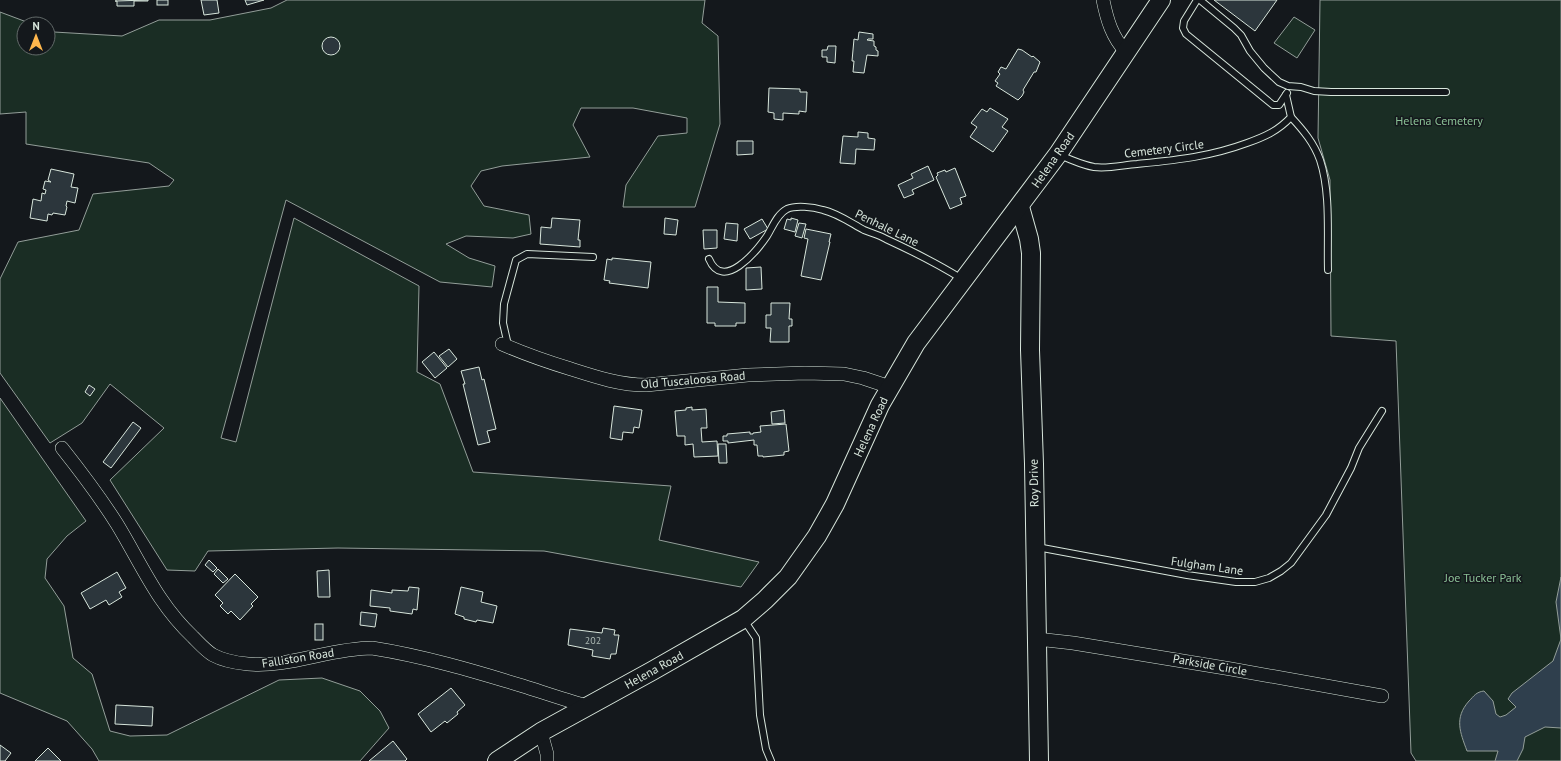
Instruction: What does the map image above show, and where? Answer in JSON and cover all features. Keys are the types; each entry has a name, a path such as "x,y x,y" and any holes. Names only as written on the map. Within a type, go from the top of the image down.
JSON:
{"main road":[{"name":"Helena Road","path":"497,761 540,732 743,619 788,577 817,536 835,504 880,405 916,343 1020,207 1058,154 1161,0"},
{"name":"Roy Drive","path":"1020,207 1030,253 1030,350 1036,547 1039,761"}],"street":[{"path":"1103,0 1106,19 1112,33 1118,44 1126,52"},
{"name":"Old Tuscaloosa Road","path":"505,345 531,356 603,379 633,385 748,375 805,373 844,374 863,378 890,387"},
{"name":"Falliston Road","path":"62,448 102,500 165,607 212,655 236,663 258,665 280,663 358,648 372,648 468,670 587,706"},
{"name":"Parkside Circle","path":"1037,639 1073,643 1382,696"},
{"path":"540,732 547,754 547,761"}],"lane":[{"path":"1286,95 1278,105 1273,105 1186,34 1183,28 1184,21 1198,0 1241,35 1250,51 1264,68 1279,82 1288,86 1301,87 1314,91 1331,92 1446,92"},
{"path":"1288,86 1286,95 1291,117 1309,138 1320,160 1324,176 1327,204 1328,270"},
{"name":"Cemetery Circle","path":"1058,154 1078,163 1095,167 1195,158 1228,150 1271,133 1282,127 1291,117"},
{"name":"Penhale Lane","path":"709,259 712,267 717,271 723,273 731,271 757,248 767,236 780,215 786,210 797,207 824,210 837,215 947,270 963,280"},
{"path":"505,345 503,323 504,304 516,260 526,254 593,257"},
{"name":"Fulgham Lane","path":"1036,547 1187,575 1236,582 1255,582 1269,578 1291,563 1326,515 1351,468 1359,448 1382,411"},
{"path":"743,619 756,638 760,715 766,749 771,761"}],"green space":[{"path":"287,0 705,0 702,23 718,36 720,124 695,207 623,207 626,185 658,136 687,133 687,118 633,108 581,108 573,125 590,157 502,166 481,171 471,186 484,206 529,215 531,234 513,238 466,236 446,244 469,258 495,266 492,287 440,282 286,200 221,438 236,442 294,218 419,286 417,372 440,384 473,472 671,486 659,540 759,562 741,587 544,551 338,548 208,551 195,571 167,570 110,480 164,428 110,384 82,423 50,443 0,373 0,279 18,242 79,230 93,194 169,186 174,180 149,163 26,144 26,112 0,114 0,12 16,18 16,56 56,56 56,32 122,36 159,20 210,20 271,8"},
{"name":"Helena Cemetery","path":"1320,0 1561,0 1561,761 1416,761 1411,753 1396,341 1331,336 1330,180 1318,138"},
{"path":"1294,17 1315,30 1297,58 1274,43"},
{"path":"0,398 86,521 67,536 47,559 45,578 64,606 73,658 92,674 110,731 130,736 167,735 279,680 322,678 360,691 380,711 389,728 360,761 99,761 92,749 67,721 0,693"}],"water":[{"path":"1561,577 1561,639 1556,602"},
{"path":"1561,639 1561,728 1545,727 1525,737 1523,749 1517,761 1495,761 1498,751 1467,751 1462,738 1460,719 1464,707 1469,701 1477,693 1484,691 1493,701 1496,714 1500,717 1506,715 1516,707 1508,699 1512,693 1553,661"}],"building":[{"path":"148,0 134,1 134,6 117,6 117,1 115,1"},
{"path":"157,0 168,0 168,5 157,5"},
{"path":"201,0 217,0 219,13 204,15"},
{"path":"245,0 264,0 247,5"},
{"path":"1214,0 1277,0 1255,31"},
{"path":"859,32 873,34 873,39 867,40 874,41 874,46 878,51 878,56 867,55 864,73 853,72 854,61 852,61 854,39 858,40"},
{"path":"331,37 337,40 340,46 337,52 331,55 325,52 322,46 325,40"},
{"path":"828,46 836,46 835,63 827,62 827,57 822,57 822,50 827,50"},
{"path":"1018,49 1032,57 1033,56 1040,62 1036,72 1034,72 1023,90 1024,92 1022,96 1018,100 996,86 998,83 995,81 1000,74 998,72 1001,67 1006,69"},
{"path":"769,88 800,89 800,92 807,92 806,112 799,111 799,114 783,113 783,120 774,119 774,113 768,112"},
{"path":"990,108 1008,119 1002,127 1008,131 993,152 970,137 977,127 971,123 982,109 987,112"},
{"path":"858,132 868,133 868,138 875,139 874,150 856,149 855,164 840,163 843,136 858,137"},
{"path":"737,141 753,141 753,154 737,155"},
{"path":"928,166 934,180 912,190 914,194 904,198 898,185 913,178 911,174"},
{"path":"955,168 966,196 960,198 962,204 950,209 936,177 938,175 937,173 945,170 946,172"},
{"path":"51,169 74,174 71,187 78,188 75,203 67,201 65,215 53,213 52,215 48,214 47,221 30,218 33,199 41,201 42,193 45,194 46,190 43,189 45,181 51,182 48,180"},
{"path":"552,218 580,220 578,240 580,240 580,247 540,244 541,227 551,228"},
{"path":"665,218 678,220 676,235 664,234"},
{"path":"791,218 798,220 795,232 784,229 787,219 791,220"},
{"path":"762,219 768,229 750,239 744,229"},
{"path":"726,223 738,224 737,241 724,239"},
{"path":"799,223 806,224 802,238 795,236"},
{"path":"806,229 831,234 821,280 801,276 808,239 804,238"},
{"path":"703,230 717,230 717,248 704,249"},
{"path":"612,258 651,262 648,288 609,283 610,281 604,280 607,259 612,260"},
{"path":"761,267 762,289 746,290 746,268"},
{"path":"707,287 718,287 718,302 745,303 745,323 736,323 736,326 715,326 715,323 707,323"},
{"path":"771,303 790,303 789,319 792,319 792,326 789,326 789,342 770,342 771,328 766,328 766,315 771,315"},
{"path":"449,349 457,359 448,367 439,356"},
{"path":"434,352 447,368 435,378 422,362"},
{"path":"479,367 482,380 484,379 496,429 487,431 490,442 478,445 461,371"},
{"path":"89,385 95,389 90,396 85,392"},
{"path":"614,406 642,410 639,428 634,427 633,433 623,432 622,440 610,438"},
{"path":"692,407 692,410 706,409 707,428 701,428 702,442 717,441 718,456 694,457 693,444 685,445 685,436 677,436 675,411 686,410 686,408"},
{"path":"784,410 785,423 772,424 771,412"},
{"path":"133,422 141,428 111,468 103,462"},
{"path":"786,424 789,451 784,452 784,455 758,456 757,445 754,445 754,440 728,443 728,441 723,441 723,436 727,436 727,434 750,432 750,434 753,434 761,432 760,426"},
{"path":"718,444 726,444 727,463 719,463"},
{"path":"209,560 217,568 213,572 205,565"},
{"path":"218,569 228,579 223,583 214,574"},
{"path":"329,570 330,597 318,597 317,571"},
{"path":"117,572 126,588 119,592 122,597 109,605 106,600 90,609 81,593"},
{"path":"235,574 258,597 251,604 253,606 240,620 231,611 228,614 220,606 223,603 215,595"},
{"path":"409,587 419,588 417,610 413,609 412,614 390,611 390,608 370,606 371,590 392,593 392,590 408,591"},
{"path":"461,587 483,592 481,602 497,606 493,623 477,620 476,622 464,619 464,617 455,614"},
{"path":"361,612 377,614 375,627 360,625"},
{"path":"315,624 323,624 323,640 315,640"},
{"path":"603,628 615,630 614,635 619,635 616,654 611,654 610,659 592,656 593,650 568,645 570,629 602,633"},
{"path":"451,688 465,705 457,712 458,714 447,723 445,721 431,732 418,714"},
{"path":"116,705 153,707 152,726 115,724"},
{"path":"393,741 407,759 405,761 369,761"},
{"path":"0,745 11,753 5,761 0,761"},
{"path":"48,748 61,761 35,761"}],"park label":[{"name":"Joe Tucker Park","path":"1483,578"}]}
